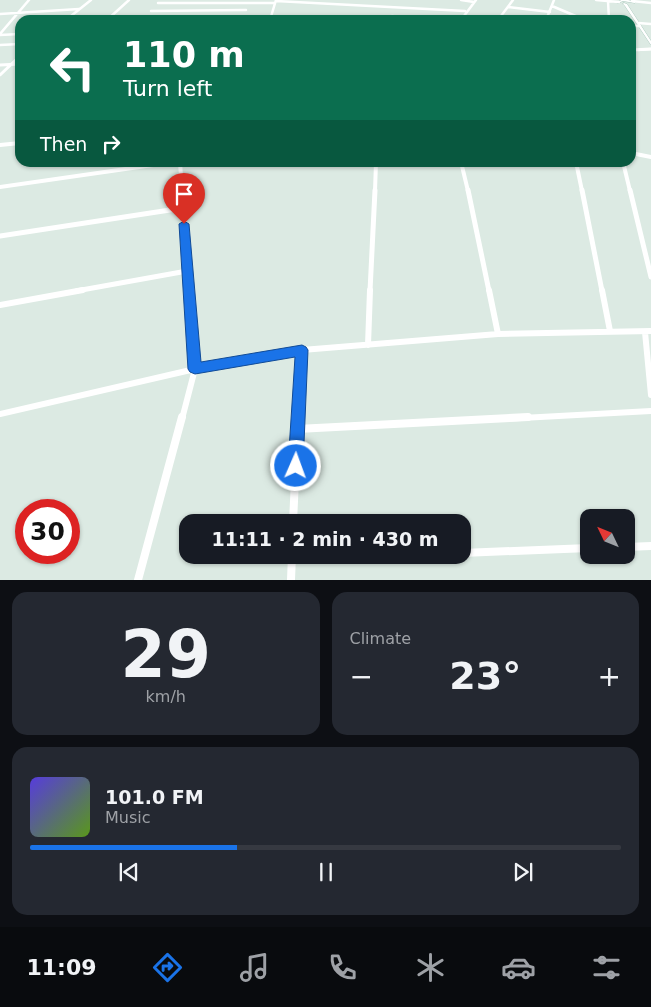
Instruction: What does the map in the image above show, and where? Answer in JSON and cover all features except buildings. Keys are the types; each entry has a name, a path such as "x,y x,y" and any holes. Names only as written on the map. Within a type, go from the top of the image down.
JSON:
{"main road":[{"path":"622,2 631,2 651,44"},
{"path":"622,2 633,15"},
{"path":"636,19 651,35"}],"street":[{"path":"19,13 29,0"},
{"path":"72,15 91,0"},
{"path":"112,15 129,0"},
{"path":"148,15 161,0"},
{"path":"347,0 348,4"},
{"path":"383,0 391,15"},
{"path":"461,0 475,1"},
{"path":"502,15 513,0"},
{"path":"548,15 554,0"},
{"path":"596,0 622,2"},
{"path":"243,15 249,1"},
{"path":"272,15 276,1"},
{"path":"158,3 312,1 465,11"},
{"path":"463,15 475,1"},
{"path":"608,1 609,15"},
{"path":"631,2 651,3"},
{"path":"552,6 573,15"},
{"path":"508,7 550,12"},
{"path":"0,14 79,9"},
{"path":"152,11 246,10"},
{"path":"0,34 15,17"},
{"path":"636,25 651,24"},
{"path":"0,34 15,34"},
{"path":"0,45 15,44"},
{"path":"636,50 651,50"},
{"path":"0,75 15,60"},
{"path":"0,65 15,64"},
{"path":"0,145 15,143"},
{"path":"636,154 651,157"},
{"path":"0,187 139,167"},
{"path":"138,580 195,369 180,167"},
{"path":"368,345 376,167"},
{"path":"461,167 472,205 498,334"},
{"path":"577,167 610,331"},
{"path":"624,167 651,277"},
{"path":"0,236 183,208"},
{"path":"0,306 187,271"},
{"path":"0,414 195,369 302,350 498,334 648,331 651,395"},
{"path":"293,514 302,350"},
{"path":"297,429 651,411"},
{"path":"635,547 651,546"},
{"path":"471,553 580,548"},
{"path":"291,580 292,564"}],"route":[{"path":"184,224 195,369 302,350 296,466"}]}
